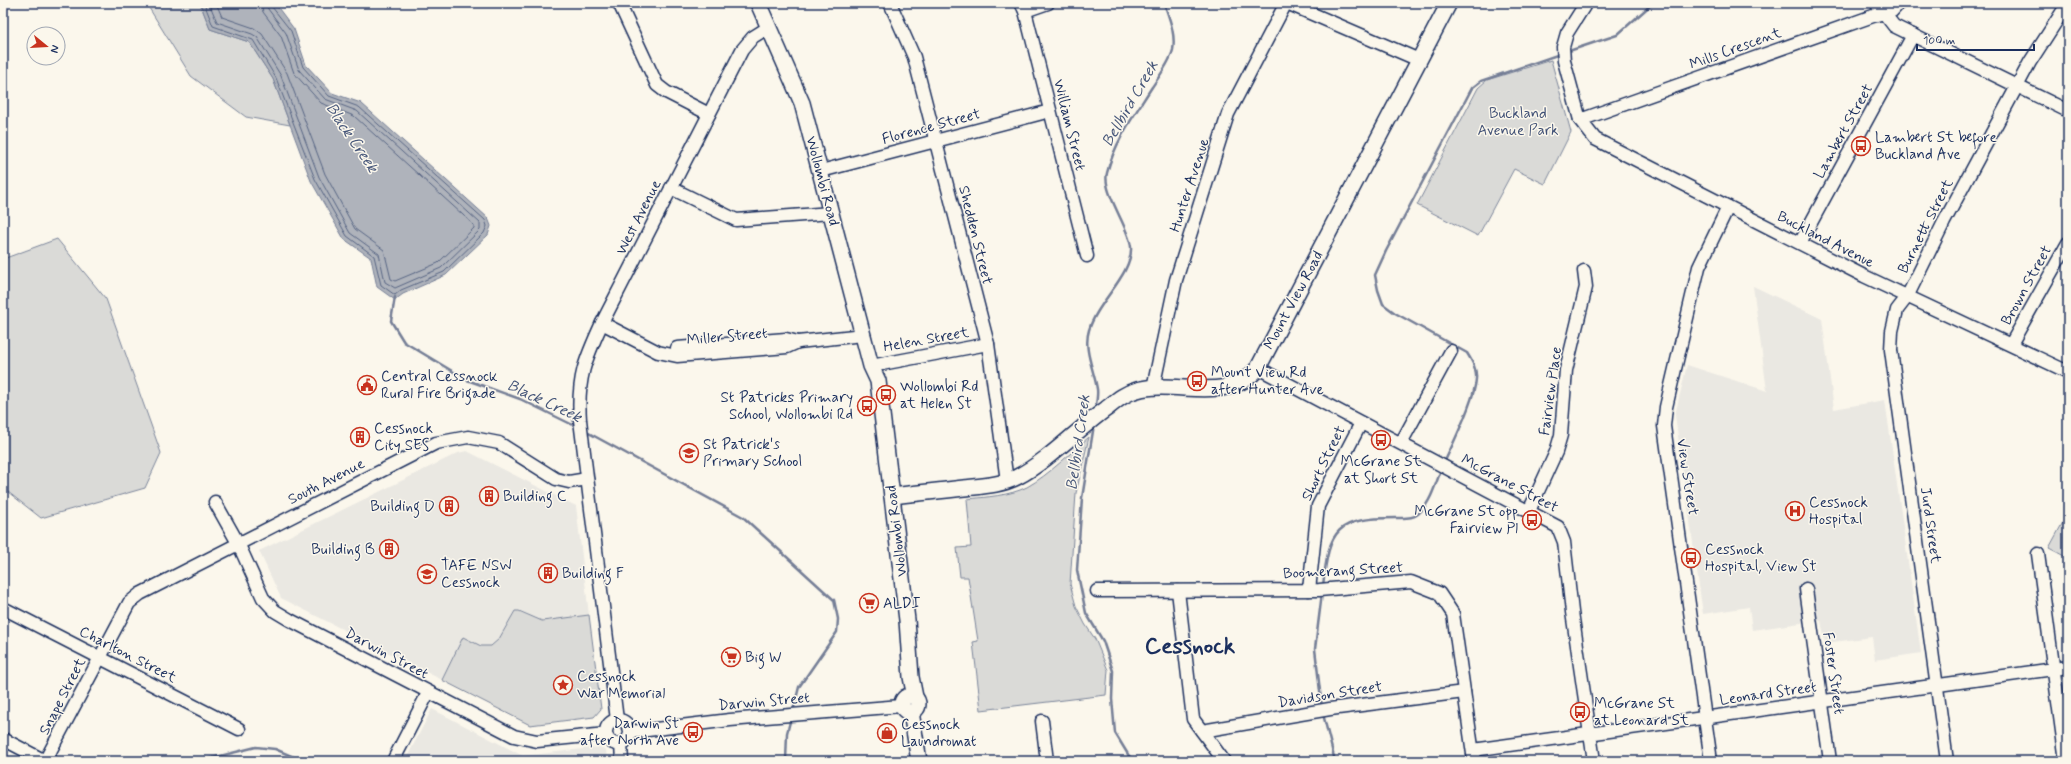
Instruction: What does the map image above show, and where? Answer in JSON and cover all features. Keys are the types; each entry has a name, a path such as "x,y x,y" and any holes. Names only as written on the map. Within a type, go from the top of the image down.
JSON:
{"main road":[{"name":"Wollombi Road","path":"758,3 802,103 871,366 878,381 907,620 911,677 908,703"},
{"name":"Mount View Road","path":"892,496 1007,481 1018,477 1037,464 1102,411 1129,393 1153,388 1227,387 1246,380 1258,368 1448,3"},
{"name":"Wollombi Road","path":"871,366 870,382 890,533 908,703 919,761"},
{"path":"881,464 885,471 887,490 892,496 889,503 890,533"}],"street":[{"path":"619,3 657,85 666,92 709,114"},
{"name":"Shedden Street","path":"890,3 914,57 988,344 1007,481"},
{"path":"1023,7 1048,3"},
{"path":"1286,3 1419,60"},
{"name":"Hunter Avenue","path":"1153,388 1176,280 1228,114 1286,3"},
{"path":"1580,120 1564,60 1563,47 1567,33 1586,3"},
{"path":"1876,3 1894,26 2068,111"},
{"name":"Mills Crescent","path":"1580,120 1892,11 1899,3"},
{"name":"Burnett Street","path":"1907,296 1947,217 2030,62 2068,3"},
{"name":"William Street","path":"1023,7 1087,256"},
{"name":"West Avenue","path":"617,720 580,420 580,380 587,357 602,323 745,45 753,37 769,27"},
{"name":"Lambert Street","path":"1800,243 1913,35"},
{"name":"Florence Street","path":"821,171 1050,111"},
{"name":"Buckland Avenue","path":"1580,120 1595,139 1907,296 2068,372"},
{"path":"671,188 736,220 831,213"},
{"name":"View Street","path":"1711,761 1664,426 1666,407 1699,266 1728,207"},
{"name":"Brown Street","path":"2011,344 2068,242"},
{"name":"Fairview Place","path":"1529,511 1556,452 1561,435 1566,370 1586,287 1584,270"},
{"name":"Jurd Street","path":"1907,296 1897,310 1892,331 1891,350 1947,761"},
{"name":"Miller Street","path":"602,323 658,352 677,356 787,347 798,342 863,336"},
{"name":"Helen Street","path":"871,366 988,344"},
{"path":"1401,444 1451,351"},
{"name":"McGrane Street","path":"1258,368 1555,524 1562,534 1594,761"},
{"name":"Short Street","path":"1318,590 1318,506 1361,423"},
{"name":"South Avenue","path":"129,603 134,598 154,586 436,443 468,437 499,443 562,481 572,482 588,479"},
{"name":"Darwin Street","path":"215,502 238,543 263,598 275,611 428,693 514,736 525,740 537,740 606,734"},
{"path":"2038,554 2066,761"},
{"name":"Boomerang Street","path":"1097,591 1318,590 1411,582 1439,593 1453,614 1473,756"},
{"name":"Foster Street","path":"1806,589 1830,761"},
{"path":"1178,591 1193,719 1224,761"},
{"name":"Snape Street","path":"45,761 129,603"},
{"name":"Charlton Street","path":"3,608 239,728"},
{"name":"Leonard Street","path":"1473,756 1590,734 1706,719 1822,701 2068,667"},
{"name":"Davidson Street","path":"1202,731 1316,712 1464,692"},
{"path":"393,761 428,693"},
{"name":"Darwin Street","path":"630,732 908,703"},
{"path":"617,720 626,723 630,732 628,740 620,744 610,742 606,734 609,725 617,720"},
{"path":"1042,721 1047,761"},
{"path":"3,739 45,761"},
{"path":"620,744 622,761"}],"shaded area":[{"name":"Cessnock Hospital","path":"1753,286 1822,319 1834,409 1885,400 1921,653 1875,660 1872,637 1825,643 1821,620 1752,630 1749,607 1703,614 1675,415 1687,365 1767,391"},
{"name":"TAFE NSW Cessnock","path":"467,451 576,506 589,615 542,621 520,611 515,611 499,639 491,646 481,646 463,638 442,680 281,598 259,551 458,453"},
{"path":"432,709 523,756 600,747 606,750 607,761 405,761"}],"green space":[{"path":"146,3 200,3 210,29 249,42 273,79 290,125 246,117 191,76"},
{"name":"Buckland Avenue Park","path":"1551,60 1571,132 1545,184 1514,169 1478,236 1417,205 1478,88 1487,80"},
{"path":"57,239 106,299 161,453 145,488 41,518 3,488 3,259"},
{"path":"1089,437 1076,493 1070,584 1076,606 1095,639 1108,670 1106,695 981,710 973,642 978,641 968,577 960,577 957,548 971,547 967,499 1005,494 1027,487 1051,470"},
{"path":"2068,513 2068,558 2049,548"},
{"path":"515,611 519,611 542,621 589,615 601,709 594,717 530,725 442,680 463,637 481,646 491,646 499,639"}],"water":[{"path":"200,3 276,5 294,29 306,65 332,93 361,103 488,218 491,226 488,235 446,275 403,294 395,300 377,287 371,258 344,239 311,181 273,79 249,42 210,29"}],"waterway":[{"name":"Bellbird Creek","path":"1095,410 1097,400 1096,382 1088,352 1087,337 1099,309 1121,278 1130,257 1131,247 1126,230 1108,190 1107,173 1120,139 1172,55 1174,38 1164,3"},
{"path":"1566,52 1617,35 1653,3"},
{"path":"1444,463 1472,398 1476,379 1474,365 1467,353 1395,313 1383,304 1375,275 1386,251 1472,88 1481,81 1560,54"},
{"name":"Black Creek","path":"395,297 391,321 404,342 467,380 520,399 577,427"},
{"name":"Bellbird Creek","path":"1094,425 1082,498 1077,570 1086,613 1103,641 1113,671 1112,699 1115,733 1129,756 1135,761"},
{"name":"Black Creek","path":"585,431 743,517 834,600 838,619 837,632 799,687 793,711"},
{"path":"1323,586 1325,566 1329,551 1333,539 1340,530 1349,524 1361,520 1406,518 1419,514 1428,502 1441,470"},
{"path":"1322,593 1315,649 1322,708"},
{"path":"1323,714 1335,761"},
{"name":"Black Creek","path":"786,761 787,733 791,718"},
{"path":"200,761 256,747 275,749 303,761"}],"place":[{"name":"Lambert St before Buckland Ave","path":"1861,146"},
{"name":"Mount View Rd after Hunter Ave","path":"1197,381"},
{"name":"Central Cessnock Rural Fire Brigade","path":"367,385"},
{"name":"Wollombi Rd at Helen St","path":"886,395"},
{"name":"St Patricks Primary School, Wollombi Rd","path":"867,406"},
{"name":"Cessnock City SES","path":"360,437"},
{"name":"McGrane St at Short St","path":"1381,440"},
{"name":"St Patrick's Primary School","path":"689,453"},
{"name":"Building C","path":"489,496"},
{"name":"Building D","path":"449,506"},
{"name":"Cessnock Hospital","path":"1795,511"},
{"name":"McGrane St opp Fairview Pl","path":"1532,520"},
{"name":"Building B","path":"389,549"},
{"name":"Cessnock Hospital, View St","path":"1691,558"},
{"name":"Building F","path":"548,573"},
{"name":"TAFE NSW Cessnock","path":"427,574"},
{"name":"ALDI","path":"869,603"},
{"name":"Big W","path":"731,657"},
{"name":"Cessnock War Memorial","path":"563,685"},
{"name":"McGrane St at Leonard St","path":"1580,712"},
{"name":"Darwin St after North Ave","path":"693,732"},
{"name":"Cessnock Laundromat","path":"887,733"}],"district":[{"name":"Cessnock","path":"1190,645"}]}
